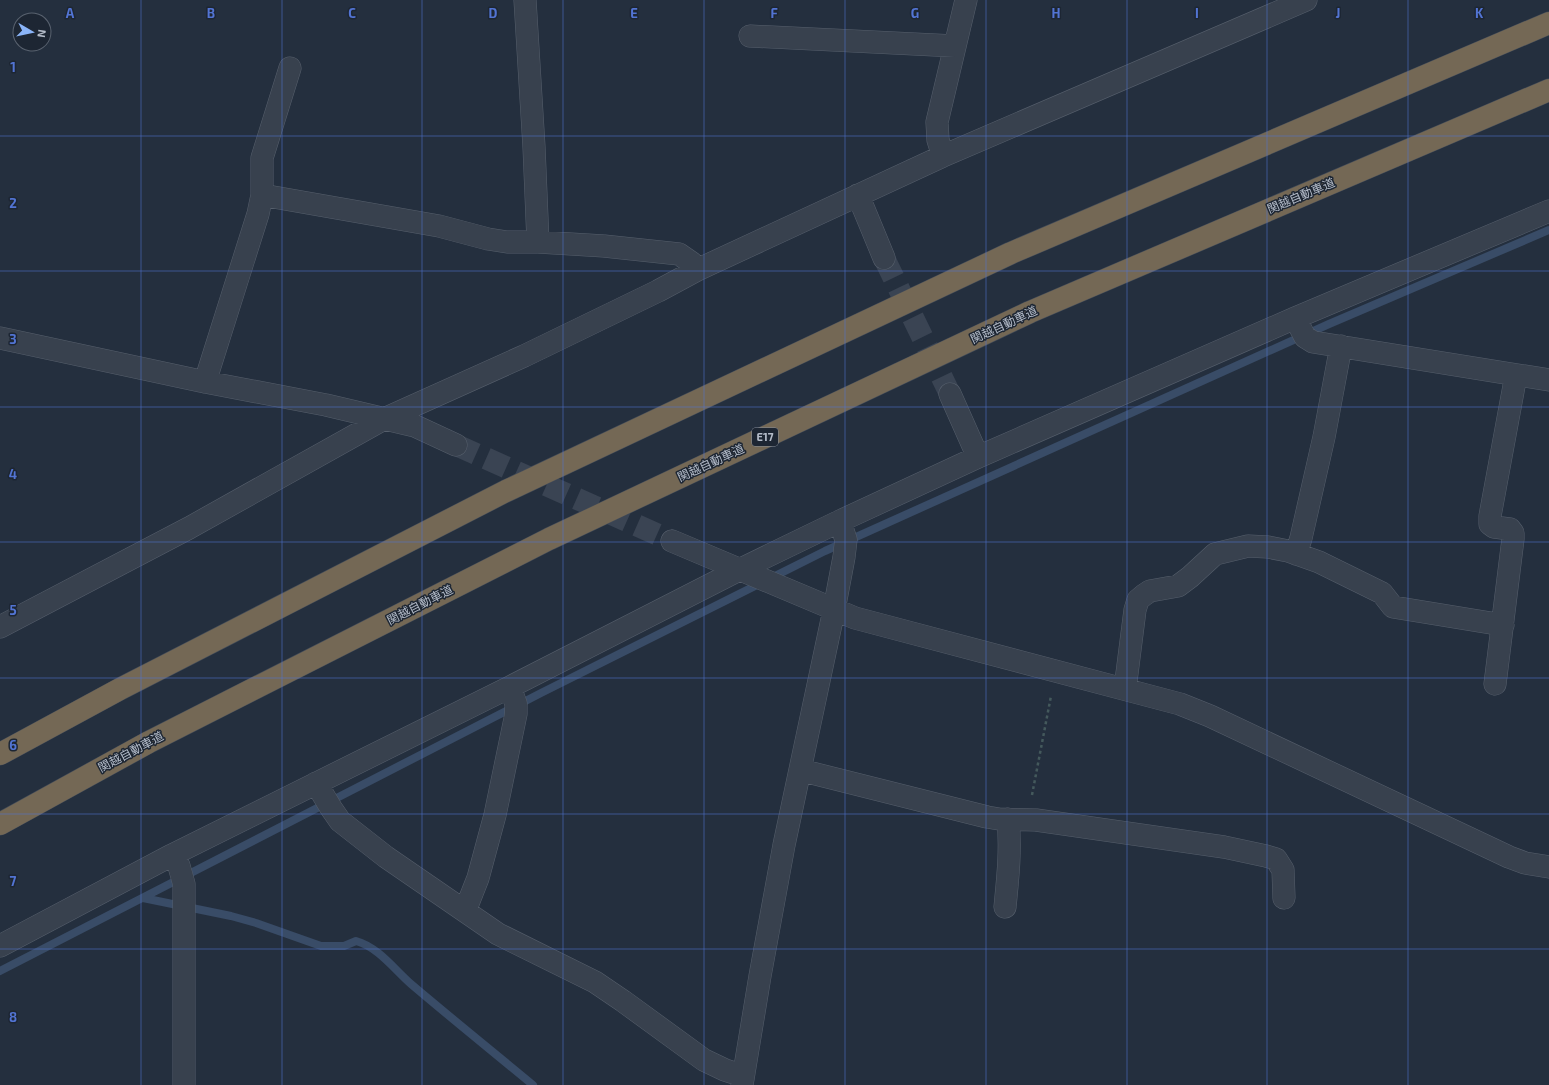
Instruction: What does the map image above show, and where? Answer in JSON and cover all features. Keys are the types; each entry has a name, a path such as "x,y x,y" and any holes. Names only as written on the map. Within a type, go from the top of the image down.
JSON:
{"highway":[{"path":"0,754 120,689 513,488 1011,253 1549,23"},
{"name":"関越自動車道","path":"0,824 149,742 556,536 1030,312 1549,90"}],"street":[{"path":"525,0 538,242"},
{"path":"943,156 938,140 937,122 966,0"},
{"path":"0,627 189,528 384,419 524,356 658,291 697,270 943,156 1306,0"},
{"path":"750,36 955,46"},
{"path":"205,382 258,214 262,196 262,158 290,68"},
{"path":"858,195 884,258"},
{"path":"262,196 439,226 488,239 507,242 538,242 604,246 679,254 692,263 697,270"},
{"path":"0,946 172,855 316,782 510,687 739,570 840,521 978,457 1295,318 1549,211"},
{"path":"1295,318 1305,337 1313,342 1549,380"},
{"path":"0,338 205,382 326,405 415,426 456,445"},
{"path":"1296,554 1324,437 1341,346"},
{"path":"1495,684 1513,533 1510,529 1494,527 1490,524 1490,516 1516,375"},
{"path":"950,394 978,457"},
{"path":"316,782 330,808 340,821 386,857 498,934 595,982 704,1060 742,1080 782,852 834,610 845,545 844,532 840,521"},
{"path":"672,541 855,618 1180,704 1210,716 1509,857 1525,863 1549,868"},
{"path":"1125,689 1135,610 1138,600 1150,591 1178,586 1215,554 1248,546 1288,551 1319,562 1382,593 1393,607 1503,624"},
{"path":"465,911 478,878 494,815 516,714 516,704 510,687"},
{"path":"800,770 987,817 1018,819 1224,847 1266,856 1276,859 1283,870 1284,898"},
{"path":"1005,906 1009,868 1010,835 1018,819"},
{"path":"172,855 179,866 184,884 184,1085"}],"path":[{"path":"1018,819 1056,671"}],"waterway":[{"path":"0,971 541,693 825,551 1329,324 1549,230"},
{"path":"143,898 231,916 256,923 321,946 344,946 356,941 364,944 379,953 411,984 533,1085"}],"tunnel":[{"path":"884,258 950,394"},
{"path":"456,445 672,541"}]}
